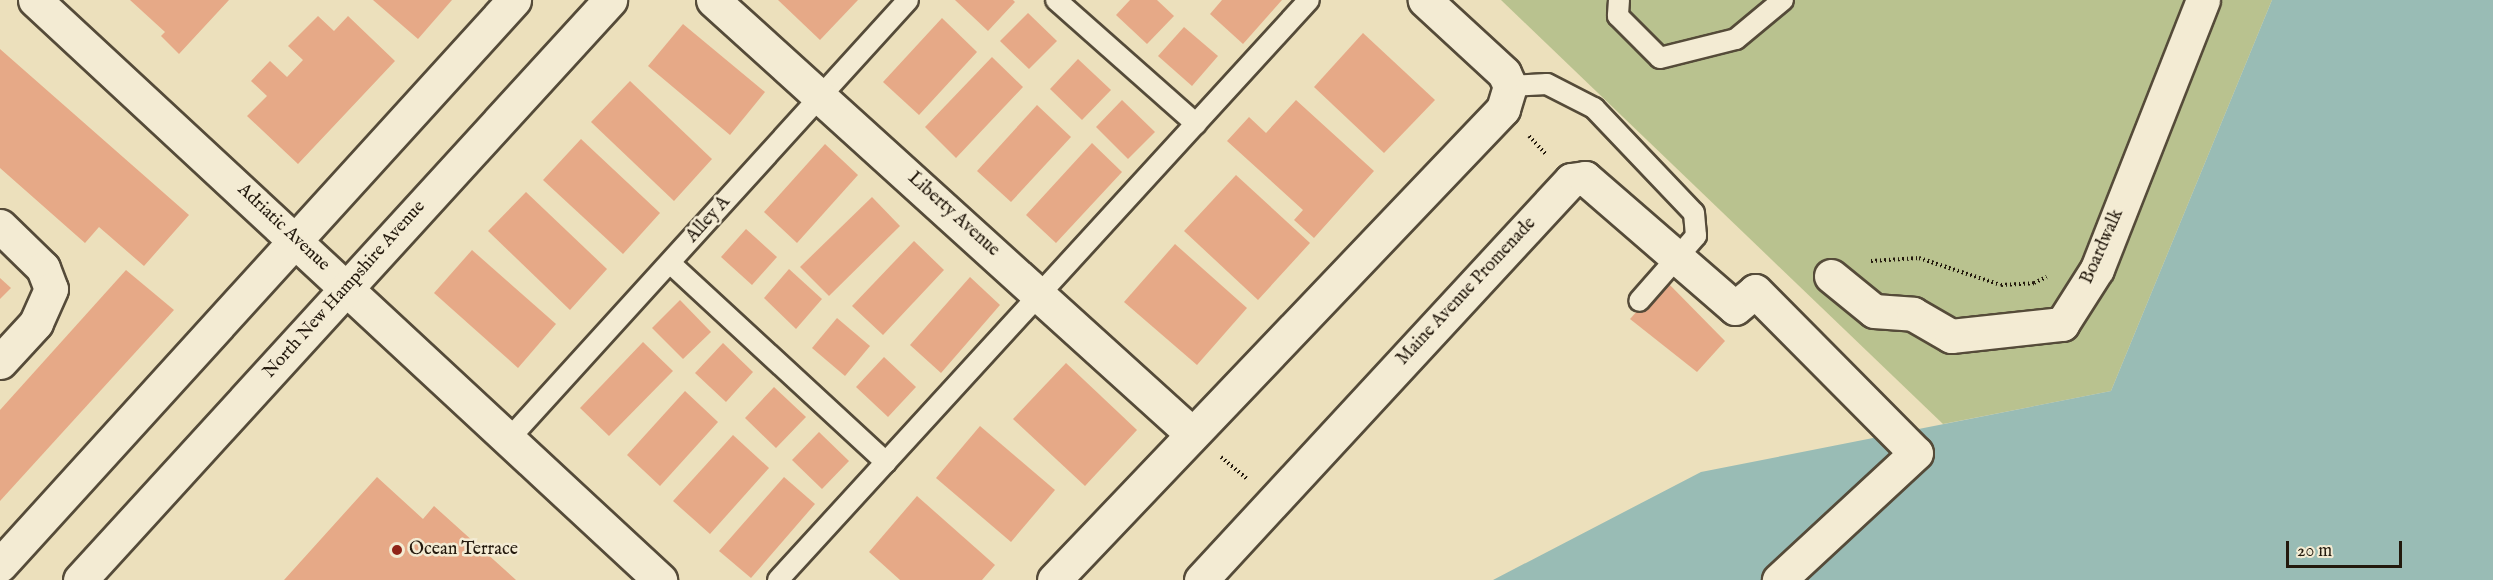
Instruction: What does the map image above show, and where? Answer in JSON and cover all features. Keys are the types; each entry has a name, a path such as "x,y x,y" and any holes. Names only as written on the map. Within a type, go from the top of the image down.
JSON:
{"street":[{"name":"Adriatic Avenue","path":"35,0 347,287 660,580"},
{"path":"0,565 514,0"},
{"name":"North New Hampshire Avenue","path":"80,580 610,0"},
{"name":"Liberty Avenue","path":"713,0 1041,293 1190,432"},
{"path":"1054,580 1190,432 1503,109 1510,86 1504,73 1425,0"},
{"name":"Boardwalk","path":"1831,276 1874,311 1913,314 1951,336 2062,324 2097,269 2203,0"},
{"name":"Maine Avenue Promenade","path":"1201,580 1570,180 1585,178 1735,308 1755,291 1916,453 1779,580"},
{"path":"0,226 43,268 51,289 36,323 0,362"}],"lane":[{"name":"Alley A","path":"509,439 908,0"},
{"path":"1056,0 1196,124"},
{"path":"778,580 1309,0"},
{"path":"1619,0 1618,16 1660,58 1736,39 1783,0"},
{"path":"1510,86 1547,84 1594,108 1678,192 1694,213 1696,236 1639,301"},
{"path":"670,263 886,462"}],"path":[{"path":"1831,276 1894,257 1918,258 2001,285 2034,283 2055,271"},
{"path":"1190,432 1274,500"}],"green space":[{"path":"1501,0 2272,0 2111,391 1943,424"}],"water":[{"path":"2272,0 2493,0 2493,580 1493,580 1701,472 2111,391"}],"building":[{"path":"130,0 229,0 179,54 161,36 165,32"},
{"path":"373,0 452,0 418,39"},
{"path":"778,0 858,0 820,40"},
{"path":"955,0 1013,0 1015,2 988,31"},
{"path":"1130,0 1157,0 1174,16 1147,44 1116,15"},
{"path":"1222,0 1282,0 1243,44 1210,14"},
{"path":"1028,13 1057,41 1029,69 1000,41"},
{"path":"318,16 334,31 348,16 395,61 298,164 247,116 267,96 251,81 270,61 287,77 303,60 288,46"},
{"path":"942,18 977,52 919,115 883,82"},
{"path":"683,24 765,92 730,135 648,66"},
{"path":"1184,27 1218,56 1192,86 1158,56"},
{"path":"1363,33 1435,100 1384,153 1314,87"},
{"path":"0,49 189,215 144,266 99,227 85,243 0,168"},
{"path":"992,57 1023,87 956,158 925,127"},
{"path":"1078,59 1111,90 1082,120 1050,89"},
{"path":"630,81 712,159 674,201 591,122"},
{"path":"1122,100 1155,132 1128,159 1096,127"},
{"path":"1296,100 1374,171 1314,238 1294,220 1303,210 1227,141 1249,117 1266,133"},
{"path":"1037,105 1071,137 1011,202 977,171"},
{"path":"581,139 660,213 623,254 543,180"},
{"path":"1092,143 1122,172 1056,243 1026,215"},
{"path":"825,144 858,175 797,243 764,212"},
{"path":"1236,175 1310,243 1258,300 1184,231"},
{"path":"526,192 607,269 570,310 488,231"},
{"path":"872,197 900,226 829,296 800,267"},
{"path":"746,229 777,257 752,285 721,257"},
{"path":"914,241 944,270 883,335 852,306"},
{"path":"1175,244 1247,308 1197,365 1124,302"},
{"path":"472,250 556,324 518,368 434,293"},
{"path":"789,269 822,299 796,329 764,298"},
{"path":"126,270 174,310 0,501 0,410"},
{"path":"970,277 1000,305 941,373 910,345"},
{"path":"0,278 11,288 0,299"},
{"path":"1665,280 1725,341 1697,372 1630,319"},
{"path":"680,300 711,332 683,359 652,328"},
{"path":"837,318 870,346 845,376 812,348"},
{"path":"643,342 673,371 609,436 580,408"},
{"path":"723,343 753,372 726,402 695,373"},
{"path":"884,357 916,387 888,417 856,387"},
{"path":"1066,363 1137,430 1085,486 1013,419"},
{"path":"774,387 806,417 776,448 745,418"},
{"path":"685,391 718,422 660,486 627,455"},
{"path":"980,426 1055,490 1011,542 936,478"},
{"path":"819,432 849,461 822,489 792,460"},
{"path":"733,435 769,468 710,534 673,501"},
{"name":"Ocean Terrace","path":"377,477 423,519 434,506 516,580 284,580"},
{"path":"784,477 815,504 751,578 719,551"},
{"path":"917,496 995,565 982,580 900,580 869,552"}],"place":[{"name":"Ocean Terrace","path":"397,550"}]}
